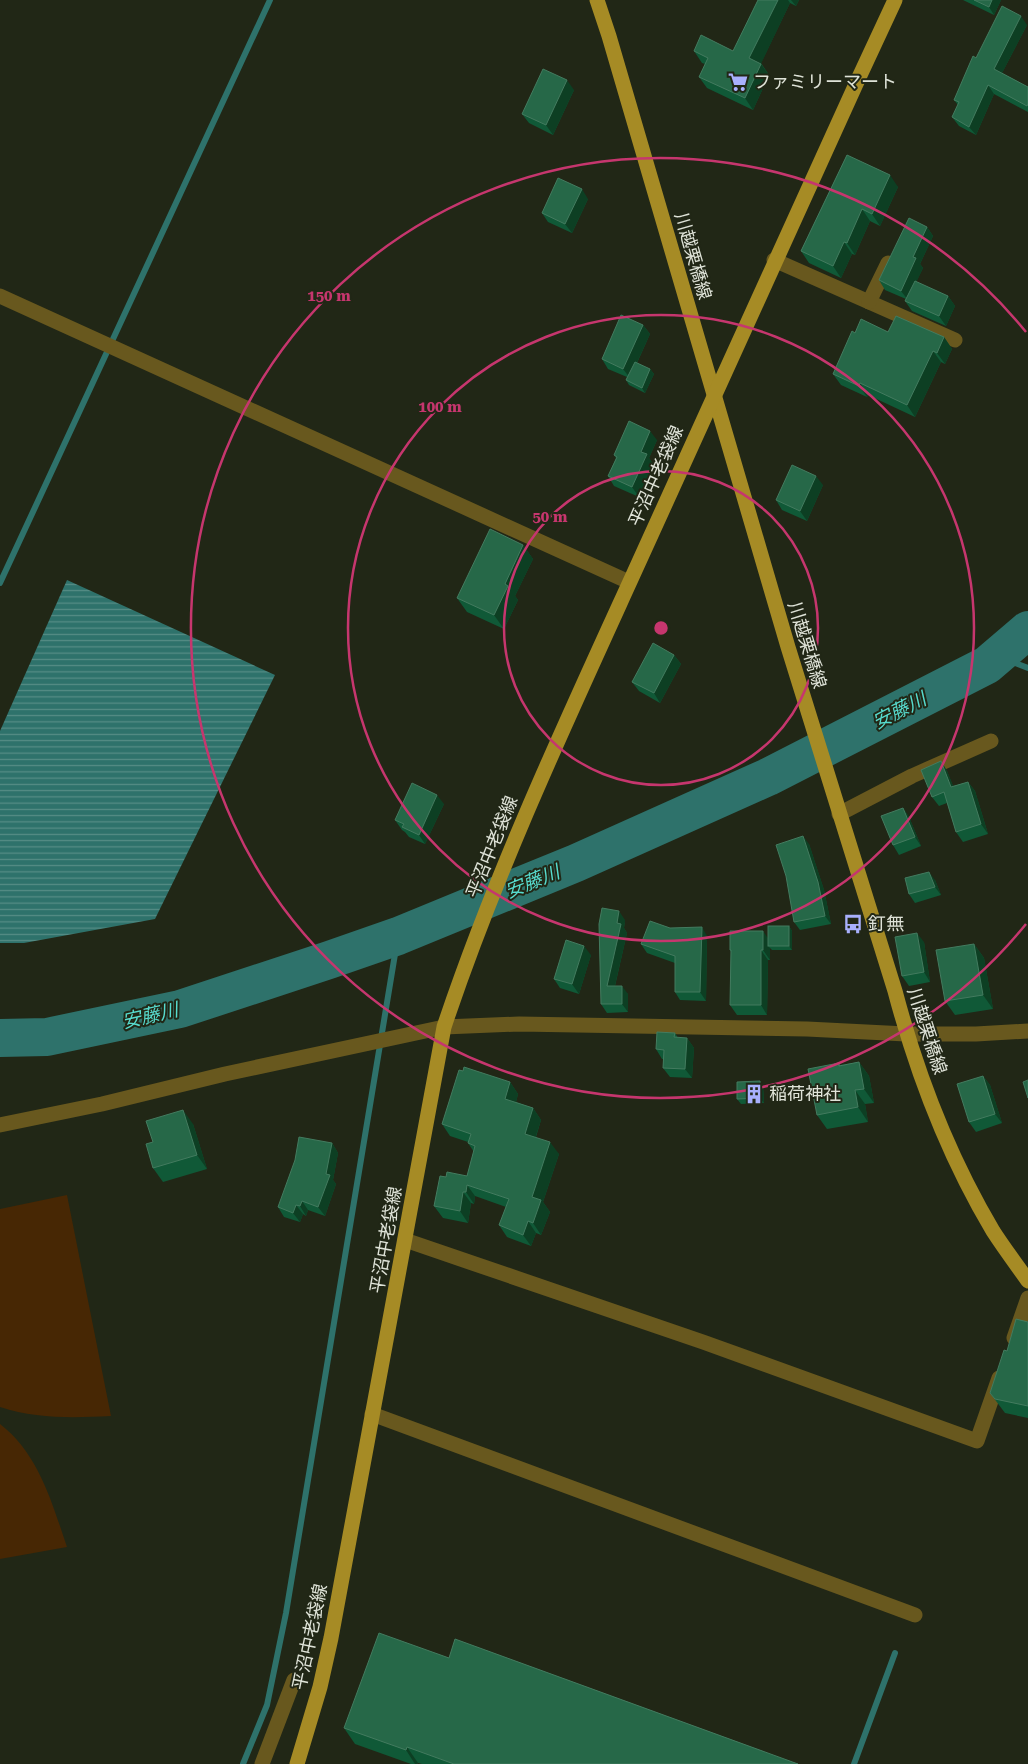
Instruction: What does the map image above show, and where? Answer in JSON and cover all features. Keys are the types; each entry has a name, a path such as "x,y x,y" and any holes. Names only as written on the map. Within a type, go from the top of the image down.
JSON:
{"main road":[{"name":"川越栗橋線","path":"597,0 806,706 906,1034 934,1110 964,1178 994,1231 1028,1281"},
{"name":"平沼中老袋線","path":"297,1764 320,1687 331,1638 444,1027 466,960 521,823 774,260 895,0"}],"street":[{"path":"869,302 894,252"},
{"path":"774,260 955,340"},
{"path":"0,296 629,582"},
{"path":"839,814 912,776 991,741"},
{"path":"0,1125 444,1027 529,1024 807,1029 906,1034 976,1034 1028,1031"},
{"path":"405,1240 703,1342 977,1441 1028,1298"},
{"path":"372,1414 915,1615"},
{"path":"262,1764 294,1680"}],"shaded area":[{"path":"67,1195 111,1416 41,1416 0,1407 0,1209"},
{"path":"0,1424 25,1450 34,1464 49,1497 67,1547 0,1559"}],"water":[{"path":"67,580 275,675 155,919 24,943 0,943 0,731"}],"building":[{"path":"758,0 778,0 749,58 761,64 745,98 699,77 708,58 694,51 701,35 733,51"},
{"path":"974,0 992,0 989,7"},
{"path":"1002,6 1021,16 994,69 1028,87 1028,104 1027,106 988,85 969,127 952,117 959,102 954,100 973,56 976,58"},
{"path":"543,69 567,80 546,125 522,114"},
{"path":"847,155 890,175 872,214 862,209 847,243 844,242 833,266 801,251"},
{"path":"558,178 582,189 565,224 542,213"},
{"path":"909,218 927,227 913,257 916,258 901,291 879,280"},
{"path":"915,281 948,296 939,316 905,301"},
{"path":"621,315 643,325 623,369 602,359"},
{"path":"896,316 944,337 937,353 933,351 907,405 860,383 859,386 833,374 852,331 855,333 861,319 888,332"},
{"path":"635,362 650,369 642,388 626,380"},
{"path":"629,421 650,431 641,452 647,454 632,487 608,476 617,457 614,455"},
{"path":"792,465 816,476 800,511 776,500"},
{"path":"490,529 523,545 505,584 508,586 494,615 457,598"},
{"path":"653,643 674,655 654,693 632,682"},
{"path":"941,761 951,787 968,782 981,824 956,832 944,792 932,797 921,770"},
{"path":"412,783 437,795 419,835 402,827 404,824 395,820"},
{"path":"903,808 915,837 893,845 881,816"},
{"path":"803,836 818,882 825,916 794,922 786,876 776,845"},
{"path":"929,872 935,887 909,894 905,878"},
{"path":"602,908 619,911 617,923 621,924 607,986 622,986 622,1004 601,1004 599,924"},
{"path":"650,921 670,928 702,927 700,992 675,992 675,956 641,944"},
{"path":"768,926 789,926 789,946 768,946"},
{"path":"730,931 763,931 761,1005 730,1005"},
{"path":"917,933 924,972 902,976 895,937"},
{"path":"566,940 584,946 572,984 554,979"},
{"path":"974,944 983,995 945,1001 936,950"},
{"path":"657,1032 675,1033 674,1037 687,1038 685,1069 663,1068 664,1050 656,1049"},
{"path":"859,1062 864,1089 855,1090 858,1107 817,1115 808,1069 839,1063 839,1066"},
{"path":"464,1067 510,1082 505,1099 533,1108 525,1134 550,1142 532,1197 541,1200 533,1223 528,1221 523,1235 499,1225 509,1199 467,1185 466,1192 463,1192 460,1211 434,1206 440,1176 446,1177 447,1172 467,1176 475,1146 468,1143 471,1134 442,1124 459,1070 463,1071"},
{"path":"983,1076 995,1114 969,1122 957,1084"},
{"path":"1028,1080 1028,1098 1023,1082"},
{"path":"760,1081 760,1098 737,1099 737,1082"},
{"path":"183,1110 197,1155 153,1168 146,1144 153,1142 146,1121"},
{"path":"299,1137 332,1143 326,1174 330,1175 318,1207 302,1201 300,1206 296,1205 293,1213 278,1207 295,1160"},
{"path":"1016,1319 1028,1322 1028,1406 995,1399 990,1393 1004,1350 1007,1351"},
{"path":"379,1633 449,1658 455,1639 798,1764 454,1764 407,1747 406,1750 344,1728"}],"waterway":[{"path":"0,583 270,0"},
{"name":"安藤川","path":"0,1038 47,1037 180,1009 398,936 576,863 768,777 987,665 1028,630"},
{"path":"997,656 1028,668"},
{"path":"243,1764 267,1705 286,1613 398,936"},
{"path":"854,1764 895,1653"}],"place":[{"name":"ファミリーマート","path":"738,82"},
{"name":"釘無","path":"853,924"},
{"name":"稲荷神社","path":"754,1094"}]}
